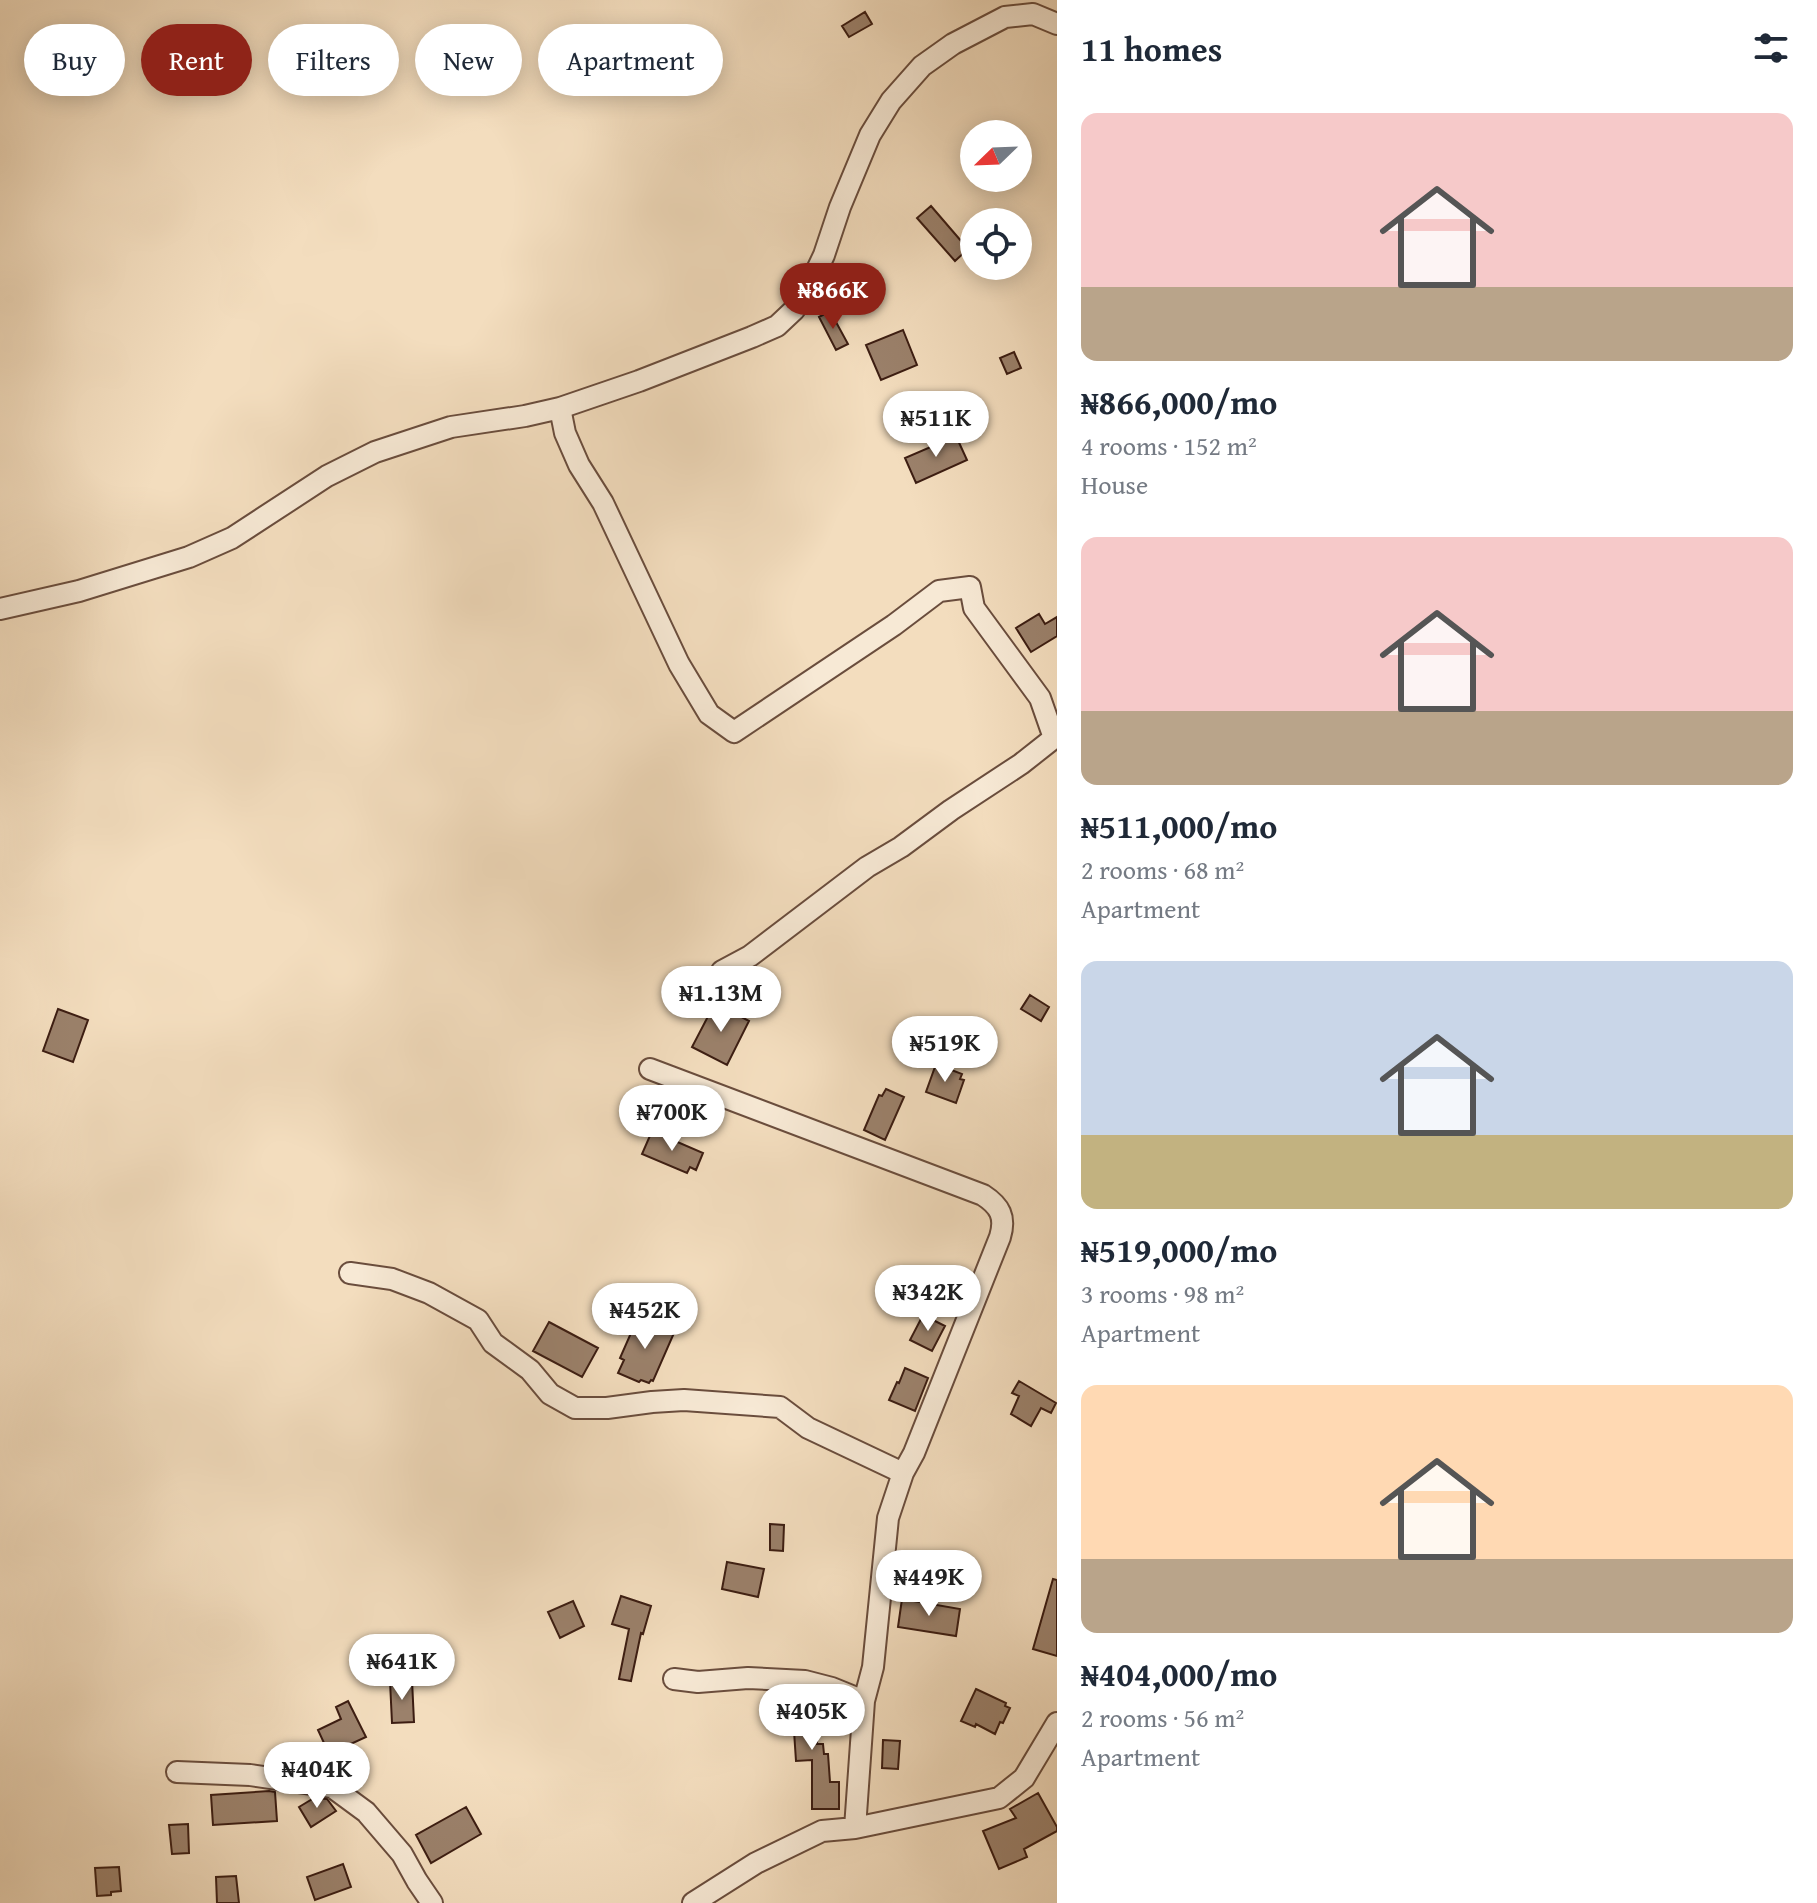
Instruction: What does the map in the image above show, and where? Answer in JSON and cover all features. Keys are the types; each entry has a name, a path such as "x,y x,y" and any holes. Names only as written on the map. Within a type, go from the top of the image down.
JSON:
{"street":[{"path":"0,609 79,591 189,557 232,538 327,476 375,452 451,427 560,408 639,381 777,326 805,295 824,255 870,135 891,101 922,66 953,44 1032,7 1057,24"},
{"path":"560,408 565,433 579,465 603,503 679,664 709,714 734,732 894,625 939,591 970,587 974,608 1040,698 1054,738 901,847 867,867 750,956 722,971"},
{"path":"650,1069 983,1195 995,1203 999,1211 1003,1227 1000,1237 914,1453 903,1473 888,1518 873,1667 864,1701 855,1828"},
{"path":"350,1273 392,1279 429,1293 478,1320 493,1343 530,1370 550,1394 575,1408 684,1400 780,1407 808,1428 903,1473"},
{"path":"674,1679 698,1682 748,1678 805,1681 864,1701"},
{"path":"693,1903 756,1863 822,1831 855,1828 999,1798 1024,1778 1057,1723"},
{"path":"177,1772 250,1775 332,1787 366,1812 402,1854 432,1903"}],"building":[{"path":"865,12 872,24 849,37 842,26"},
{"path":"931,206 960,240 960,256 955,261 917,218"},
{"path":"830,311 848,344 836,350 819,317"},
{"path":"903,330 917,365 881,380 866,345"},
{"path":"1014,352 1021,368 1007,374 1000,358"},
{"path":"956,436 967,460 916,483 905,458"},
{"path":"1039,614 1045,624 1057,617 1057,636 1031,652 1016,628"},
{"path":"1030,995 1049,1007 1041,1021 1021,1009"},
{"path":"715,1003 749,1021 727,1065 692,1047"},
{"path":"58,1009 88,1020 73,1062 43,1051"},
{"path":"936,1064 962,1074 960,1079 964,1080 956,1103 926,1092"},
{"path":"886,1089 904,1097 885,1140 864,1130 879,1095 882,1096"},
{"path":"652,1131 703,1153 696,1170 690,1167 687,1173 642,1154"},
{"path":"923,1315 945,1326 932,1351 910,1340"},
{"path":"638,1317 674,1333 653,1381 649,1383 618,1373 624,1360 620,1358"},
{"path":"549,1322 598,1348 582,1377 533,1351"},
{"path":"905,1368 928,1378 915,1411 889,1400"},
{"path":"1019,1381 1056,1403 1051,1413 1041,1408 1031,1426 1011,1414 1019,1396 1012,1393"},
{"path":"770,1524 784,1525 783,1551 770,1550"},
{"path":"727,1562 764,1569 758,1597 722,1589"},
{"path":"1053,1579 1057,1580 1057,1656 1033,1649"},
{"path":"621,1596 651,1606 641,1633 631,1681 619,1679 629,1629 612,1624"},
{"path":"902,1599 960,1609 956,1636 898,1627"},
{"path":"573,1601 584,1626 560,1638 548,1612"},
{"path":"412,1680 414,1722 392,1723 390,1681"},
{"path":"976,1689 1006,1703 1005,1706 1010,1708 995,1734 976,1724 975,1727 961,1721"},
{"path":"787,1700 818,1700 817,1744 823,1744 824,1754 828,1754 830,1782 839,1782 839,1809 812,1809 812,1760 796,1761 794,1731 787,1731"},
{"path":"348,1701 366,1737 329,1754 318,1730 341,1719 336,1707"},
{"path":"883,1740 900,1741 898,1769 882,1768"},
{"path":"275,1792 277,1821 213,1825 211,1795"},
{"path":"1038,1793 1057,1831 1024,1849 1027,1857 999,1869 983,1831 1016,1818 1010,1809"},
{"path":"314,1798 327,1799 336,1811 311,1827 299,1807"},
{"path":"466,1807 481,1834 431,1863 416,1835"},
{"path":"188,1824 189,1853 172,1854 169,1825"},
{"path":"343,1864 351,1887 315,1900 307,1877"},
{"path":"119,1867 121,1891 97,1896 95,1868"},
{"path":"236,1876 239,1903 217,1903 216,1877"}]}
